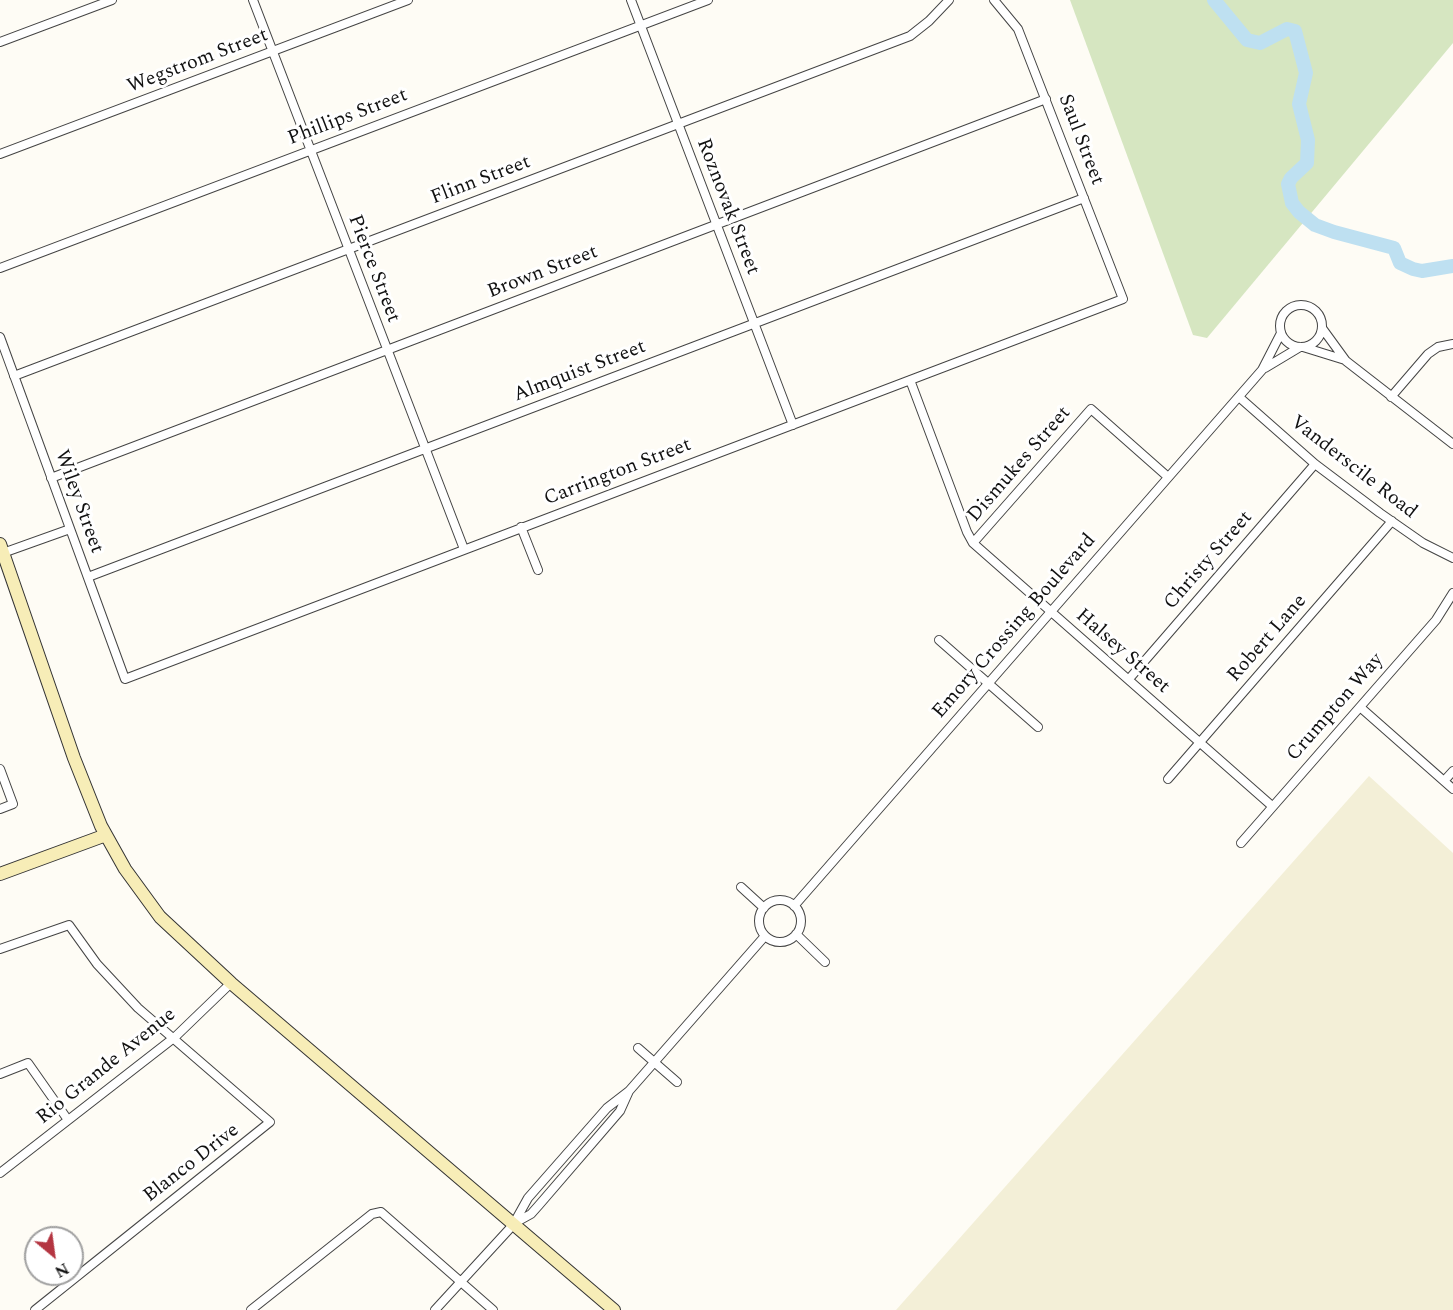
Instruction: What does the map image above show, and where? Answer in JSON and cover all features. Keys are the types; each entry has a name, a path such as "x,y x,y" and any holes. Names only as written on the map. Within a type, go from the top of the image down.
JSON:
{"main road":[{"path":"1,550 74,758 106,835 125,869 160,916 231,983 614,1310"},
{"path":"0,874 106,835"}],"street":[{"path":"0,42 112,0"},
{"name":"Pierce Street","path":"252,0 464,549"},
{"name":"Wegstrom Street","path":"0,154 408,0"},
{"name":"Roznovak Street","path":"631,0 793,425"},
{"name":"Phillips Street","path":"0,268 708,0"},
{"name":"Flinn Street","path":"14,376 910,36 949,0"},
{"name":"Saul Street","path":"994,0 1018,29 1123,299"},
{"name":"Brown Street","path":"51,478 1046,99"},
{"name":"Almquist Street","path":"88,577 1084,198"},
{"name":"Carrington Street","path":"125,679 1123,299"},
{"path":"1346,360 1288,343 1281,333 1280,324 1285,312 1301,305 1316,312 1322,328 1346,360 1453,444"},
{"path":"1262,370 1314,342 1322,328"},
{"path":"1262,370 1281,333"},
{"name":"Wiley Street","path":"0,337 125,679"},
{"path":"1391,397 1428,354 1438,347 1453,344"},
{"name":"Emory Crossing Boulevard","path":"794,906 1050,610 1262,370"},
{"name":"Halsey Street","path":"910,380 966,532 974,543 1272,806"},
{"name":"Vanderscile Road","path":"1239,397 1315,464 1424,543 1453,558"},
{"name":"Dismukes Street","path":"974,543 1091,409 1168,477"},
{"name":"Christy Street","path":"1129,680 1315,464"},
{"name":"Robert Lane","path":"1168,779 1392,521"},
{"path":"521,527 538,570"},
{"path":"1,550 70,530"},
{"name":"Crumpton Way","path":"1241,843 1436,620 1453,593"},
{"path":"939,640 1038,727"},
{"path":"1360,707 1453,789"},
{"path":"0,769 13,804 0,809"},
{"path":"1444,781 1453,771"},
{"path":"741,887 764,908"},
{"path":"781,900 794,906 801,917 796,934 784,942 771,940 765,936 759,923 764,908 774,901 781,900"},
{"path":"0,950 69,925 75,937 138,1008 175,1037"},
{"path":"796,934 825,962"},
{"path":"435,1310 513,1225 528,1198 607,1108 629,1091 765,936"},
{"name":"Rio Grande Avenue","path":"0,1173 175,1037 231,983"},
{"name":"Blanco Drive","path":"35,1310 270,1122 175,1037"},
{"path":"638,1048 677,1082"},
{"path":"0,1074 28,1063 68,1120"},
{"path":"251,1310 381,1212 493,1310"}],"shaded area":[{"path":"1369,776 1453,853 1453,1310 896,1310"}],"green space":[{"path":"1070,0 1453,0 1453,43 1207,338 1193,335"}],"waterway":[{"path":"1214,0 1247,40 1260,43 1287,29 1295,31 1306,73 1299,104 1308,140 1307,163 1291,178 1288,184 1292,203 1299,212 1315,225 1394,248 1400,263 1413,269 1422,271 1453,266"}]}
